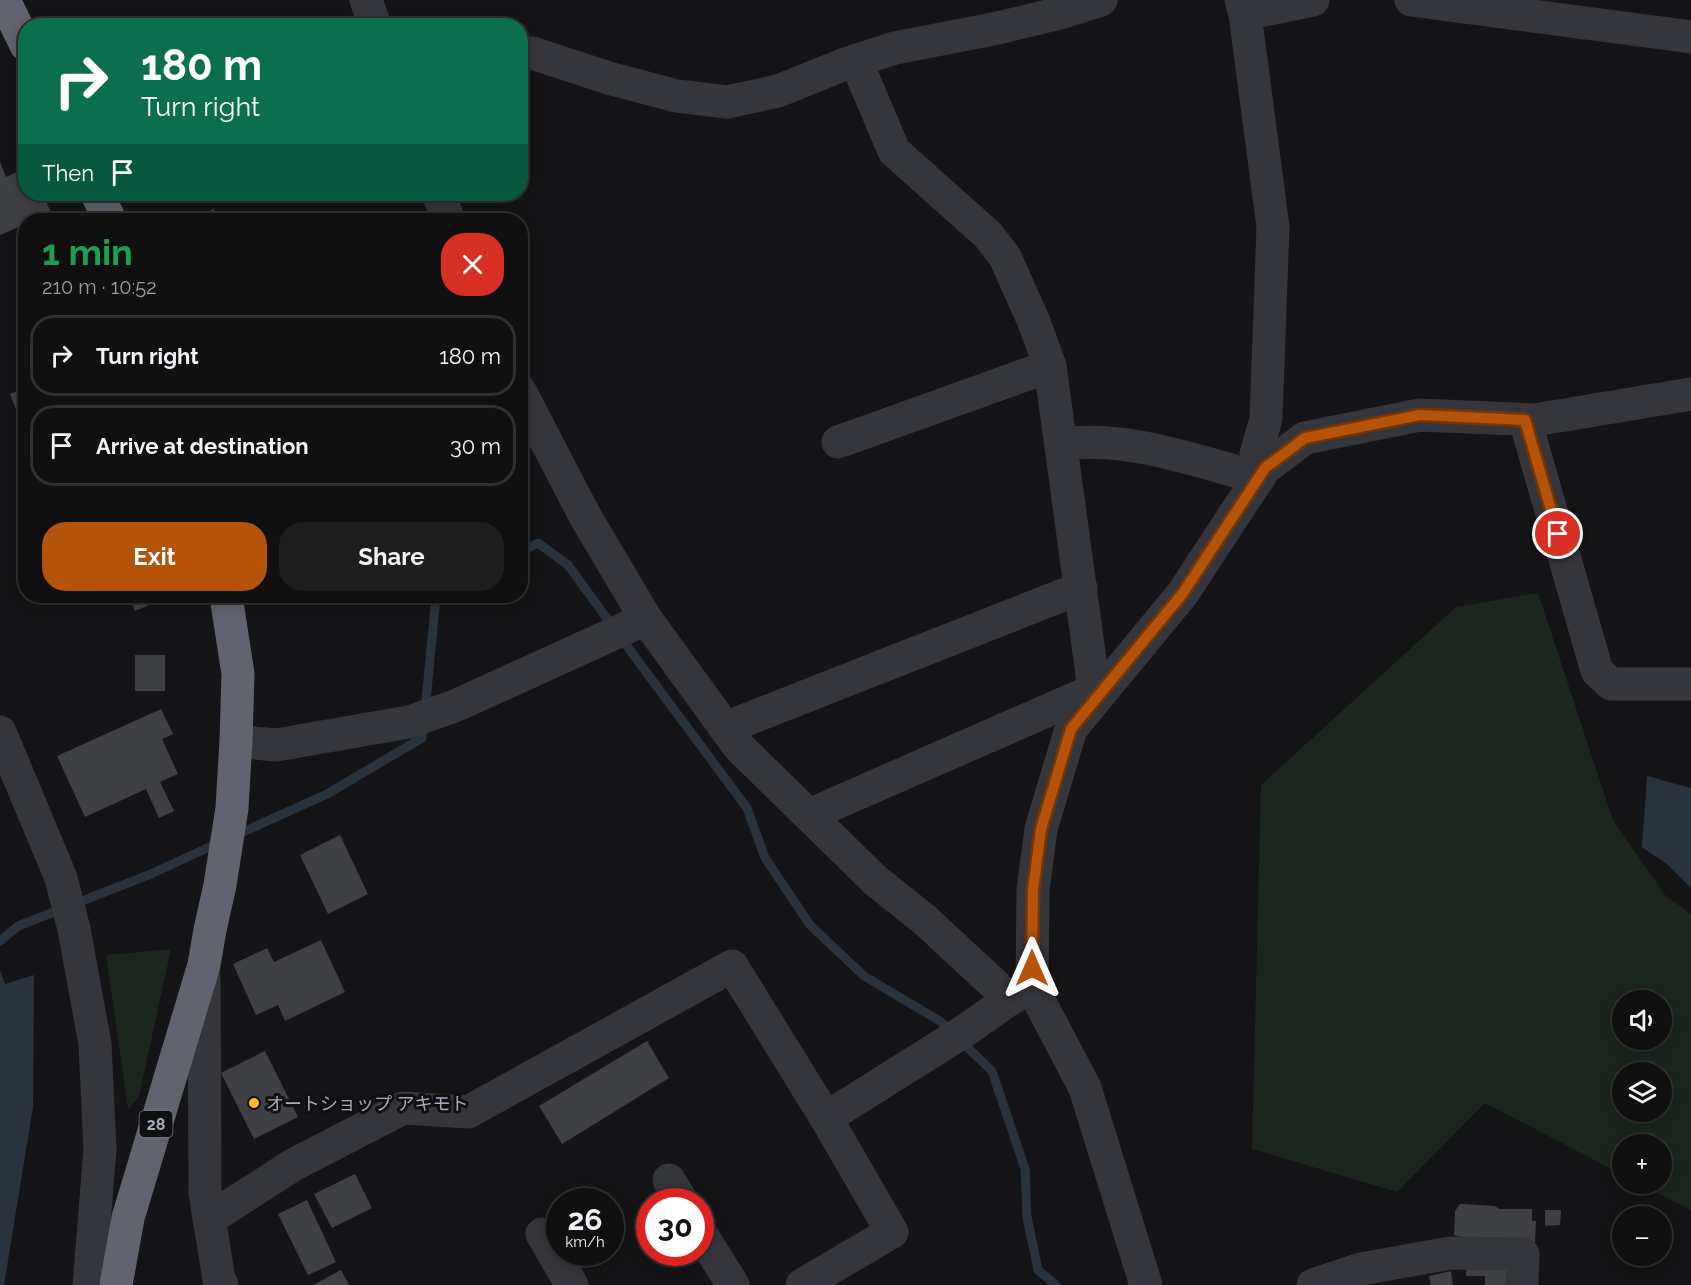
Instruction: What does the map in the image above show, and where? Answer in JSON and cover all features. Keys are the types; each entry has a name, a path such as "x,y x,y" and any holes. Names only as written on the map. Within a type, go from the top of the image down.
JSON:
{"highway":[{"path":"4,0 18,29"},
{"name":"28","path":"116,1285 128,1218 204,965 220,885 232,808 238,674 227,603"}],"street":[{"path":"366,0 372,18"},
{"path":"528,53 677,96 727,102 778,91 895,48 998,28 1101,0"},
{"path":"1262,473 1256,454 1266,419 1273,227 1243,7 1313,0"},
{"path":"1412,0 1691,37"},
{"path":"856,61 894,151 988,235 1005,257 1034,322 1050,366 1081,588 1101,686"},
{"path":"838,442 1050,366"},
{"path":"826,1118 1021,993 1041,829 1071,729 1101,686 1183,593 1262,473 1305,438 1420,415 1535,420 1691,394"},
{"path":"528,406 585,516 646,619 739,747 876,881 1021,993 1085,1088 1146,1285"},
{"path":"1525,420 1597,671 1611,684 1691,684"},
{"path":"1061,444 1080,441 1132,446 1262,473"},
{"path":"725,728 1081,588"},
{"path":"236,741 276,745 409,722 455,706 646,619"},
{"path":"809,815 1101,686"},
{"path":"0,732 61,878 74,928 95,1044 100,1149 89,1285"},
{"path":"204,965 205,1193 219,1279 222,1285"},
{"path":"209,1219 293,1165 403,1108 468,1112 732,966 826,1118 892,1232 802,1285"},
{"path":"542,1234 572,1285"},
{"path":"1313,1285 1361,1269 1450,1253 1522,1269"},
{"path":"714,1254 733,1285"}],"shaded area":[{"path":"1538,593 1613,820 1665,895 1691,914 1691,1210 1660,1194 1672,1194 1672,1134 1612,1134 1612,1169 1485,1103 1397,1192 1252,1149 1261,785 1456,607"},
{"path":"1647,776 1691,788 1691,888 1668,865 1642,847"},
{"path":"171,949 139,1097 128,1109 106,955"},
{"path":"0,970 5,984 34,975 33,1107 4,1285 0,1285"}],"building":[{"path":"0,162 6,177 18,172 18,201 46,201 51,213 18,213 18,227 0,235"},
{"path":"214,209 215,213 203,213"},
{"path":"18,391 18,415 10,394"},
{"path":"131,603 154,603 135,611"},
{"path":"135,655 165,655 165,691 135,691"},
{"path":"161,709 173,734 162,739 178,774 160,782 174,811 159,818 146,789 85,817 57,756"},
{"path":"340,835 368,894 328,914 300,855"},
{"path":"321,940 345,992 285,1021 278,1005 256,1015 233,964 267,948 274,962"},
{"path":"647,1041 669,1078 562,1144 539,1106"},
{"path":"265,1051 298,1117 254,1139 221,1073"},
{"path":"355,1174 372,1208 332,1228 314,1194"},
{"path":"307,1200 336,1262 308,1275 278,1214"},
{"path":"1460,1204 1495,1206 1499,1209 1532,1209 1532,1221 1536,1221 1535,1242 1462,1241 1461,1237 1454,1235 1455,1211"},
{"path":"1545,1210 1561,1210 1560,1225 1545,1226"},
{"path":"1467,1260 1512,1262 1511,1285 1485,1285 1485,1276 1466,1276"},
{"path":"341,1270 349,1285 313,1285"},
{"path":"1451,1271 1453,1285 1431,1285 1429,1276"}],"waterway":[{"path":"528,548 538,543 568,565 747,808 765,858 810,925 864,976 940,1021 992,1071 1025,1169 1027,1217 1038,1270 1056,1285"},
{"path":"425,711 435,603"},
{"path":"234,836 327,794 422,738 424,725"},
{"path":"0,941 18,926 151,874 218,843"}],"place":[{"name":"オートショップ アキモト","path":"254,1103"}],"route":[{"path":"1032,968 1033,890 1041,829 1071,729 1183,593 1265,468 1305,438 1420,415 1525,420 1558,534"}]}
